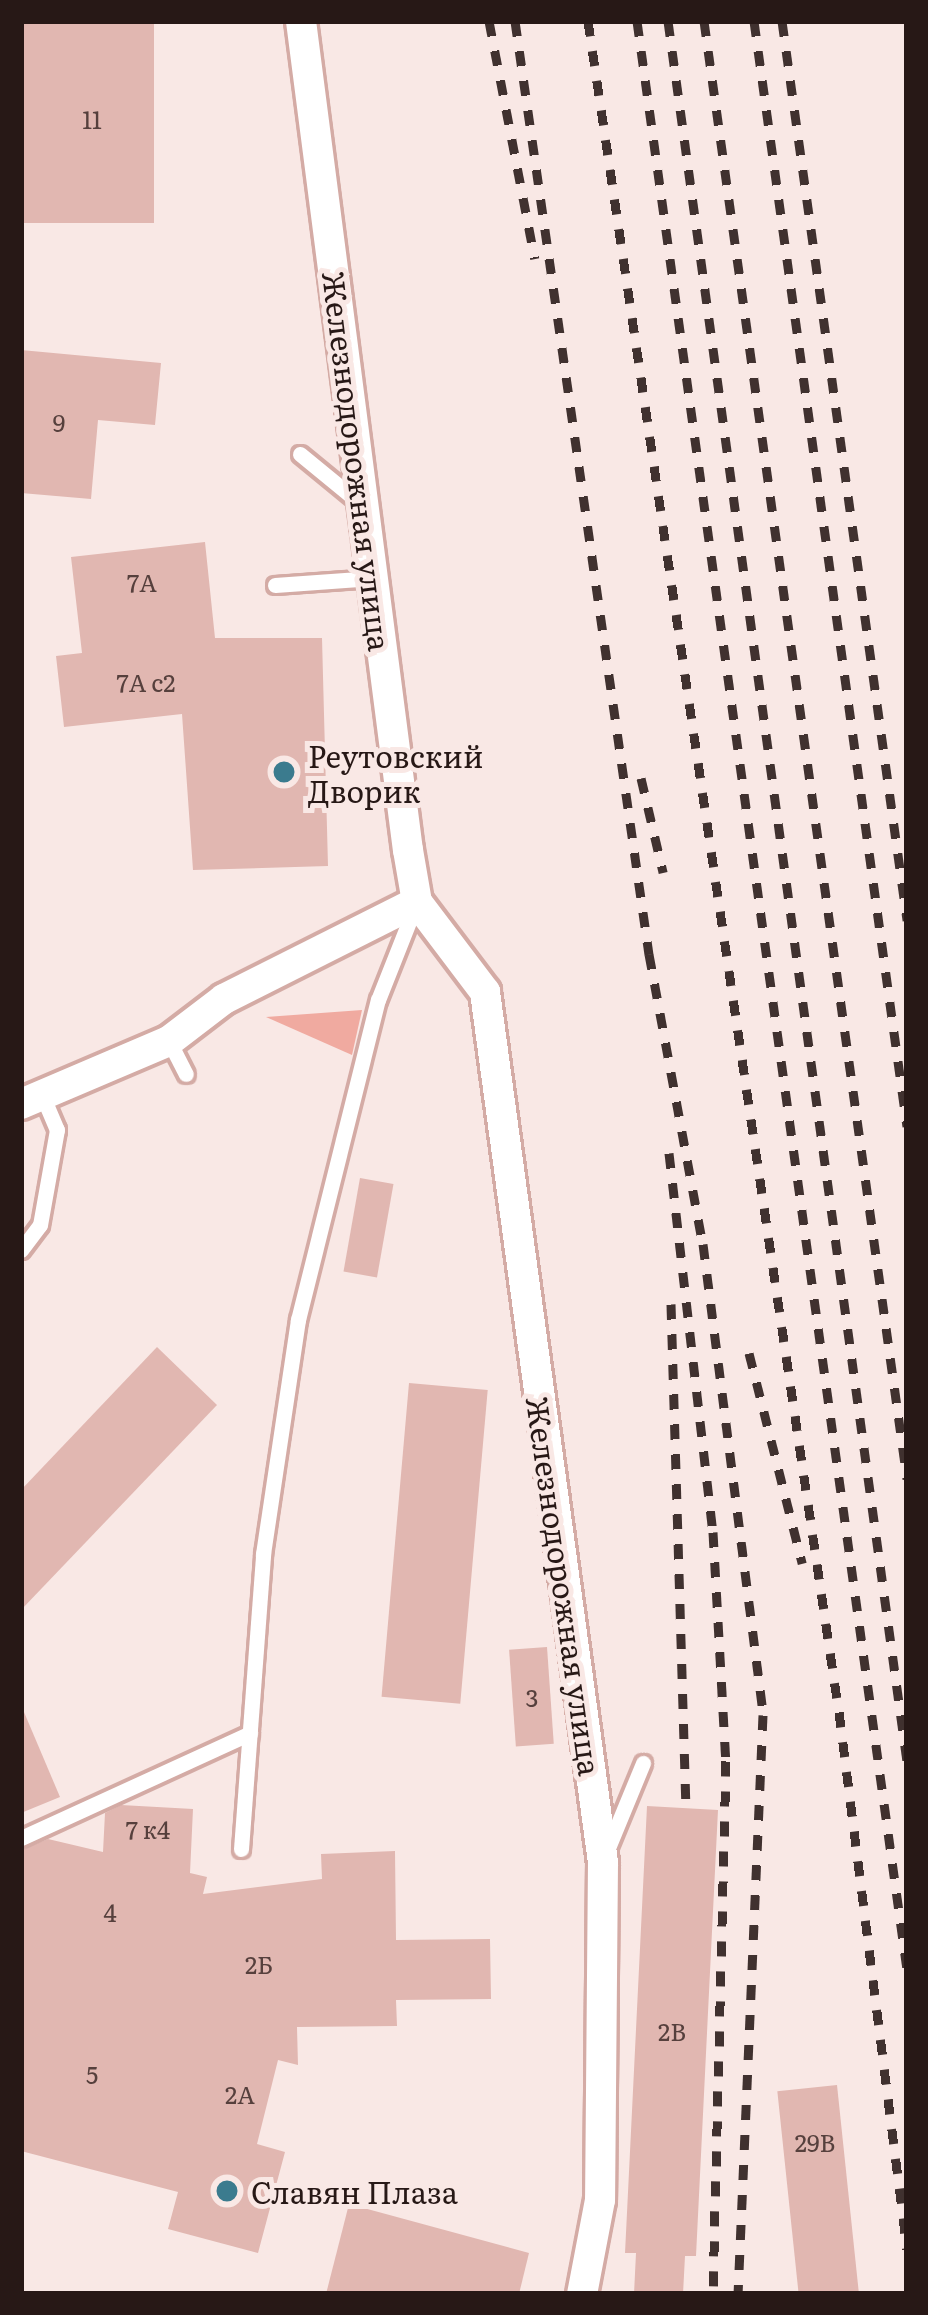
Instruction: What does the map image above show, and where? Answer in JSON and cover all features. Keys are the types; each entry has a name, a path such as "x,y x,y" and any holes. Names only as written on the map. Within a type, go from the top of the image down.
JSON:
{"street":[{"name":"Железнодорожная улица","path":"301,21 417,902 485,992 603,1862 600,2200 582,2294"},
{"path":"32,1100 169,1041 224,1000 417,902"}],"lane":[{"path":"300,454 364,507"},
{"path":"275,585 373,578"},
{"path":"241,1849 263,1554 298,1320 378,1000 417,902"},
{"path":"169,1041 186,1074"},
{"path":"21,1250 40,1225 57,1130 32,1100"},
{"path":"21,1838 250,1733"},
{"path":"603,1862 643,1762"}],"shaded area":[{"path":"362,1010 352,1055 266,1017"}],"building":[{"path":"21,21 154,21 154,223 21,223"},
{"path":"21,350 161,363 155,425 98,420 91,499 21,493"},
{"path":"205,542 215,638 322,638 328,866 193,870 182,714 64,727 56,656 82,653 71,557"},
{"path":"360,1178 393,1184 377,1277 344,1272"},
{"path":"157,1347 217,1405 21,1610 21,1490"},
{"path":"409,1383 488,1390 460,1704 382,1697"},
{"path":"547,1647 554,1744 516,1746 509,1650"},
{"path":"21,1705 60,1797 21,1813"},
{"path":"121,1805 193,1809 190,1873 207,1877 203,1894 322,1879 321,1854 395,1851 396,1940 490,1939 491,1999 396,2000 397,2026 297,2027 298,2065 278,2060 257,2144 285,2152 258,2253 168,2229 178,2192 21,2151 21,1850 48,1839 103,1852 105,1813"},
{"path":"647,1806 718,1810 696,2256 685,2256 683,2294 634,2294 636,2253 625,2253"},
{"path":"837,2085 859,2294 799,2294 777,2091"},
{"path":"349,2204 529,2253 519,2294 326,2294"}],"railway":[{"path":"489,21 535,259"},
{"path":"515,21 649,954 703,1244 763,1715 738,2294"},
{"path":"588,21 839,1712 907,2249"},
{"path":"637,21 907,1970"},
{"path":"668,21 907,1761"},
{"path":"704,21 907,1479"},
{"path":"754,21 907,1126"},
{"path":"782,21 907,920"},
{"path":"641,778 663,872"},
{"path":"669,1153 713,1532 726,1761 713,2294"},
{"path":"671,1304 686,1808"},
{"path":"749,1353 802,1563"}],"place":[{"name":"Реутовский Дворик","path":"284,772"},
{"name":"Славян Плаза","path":"227,2191"}]}
